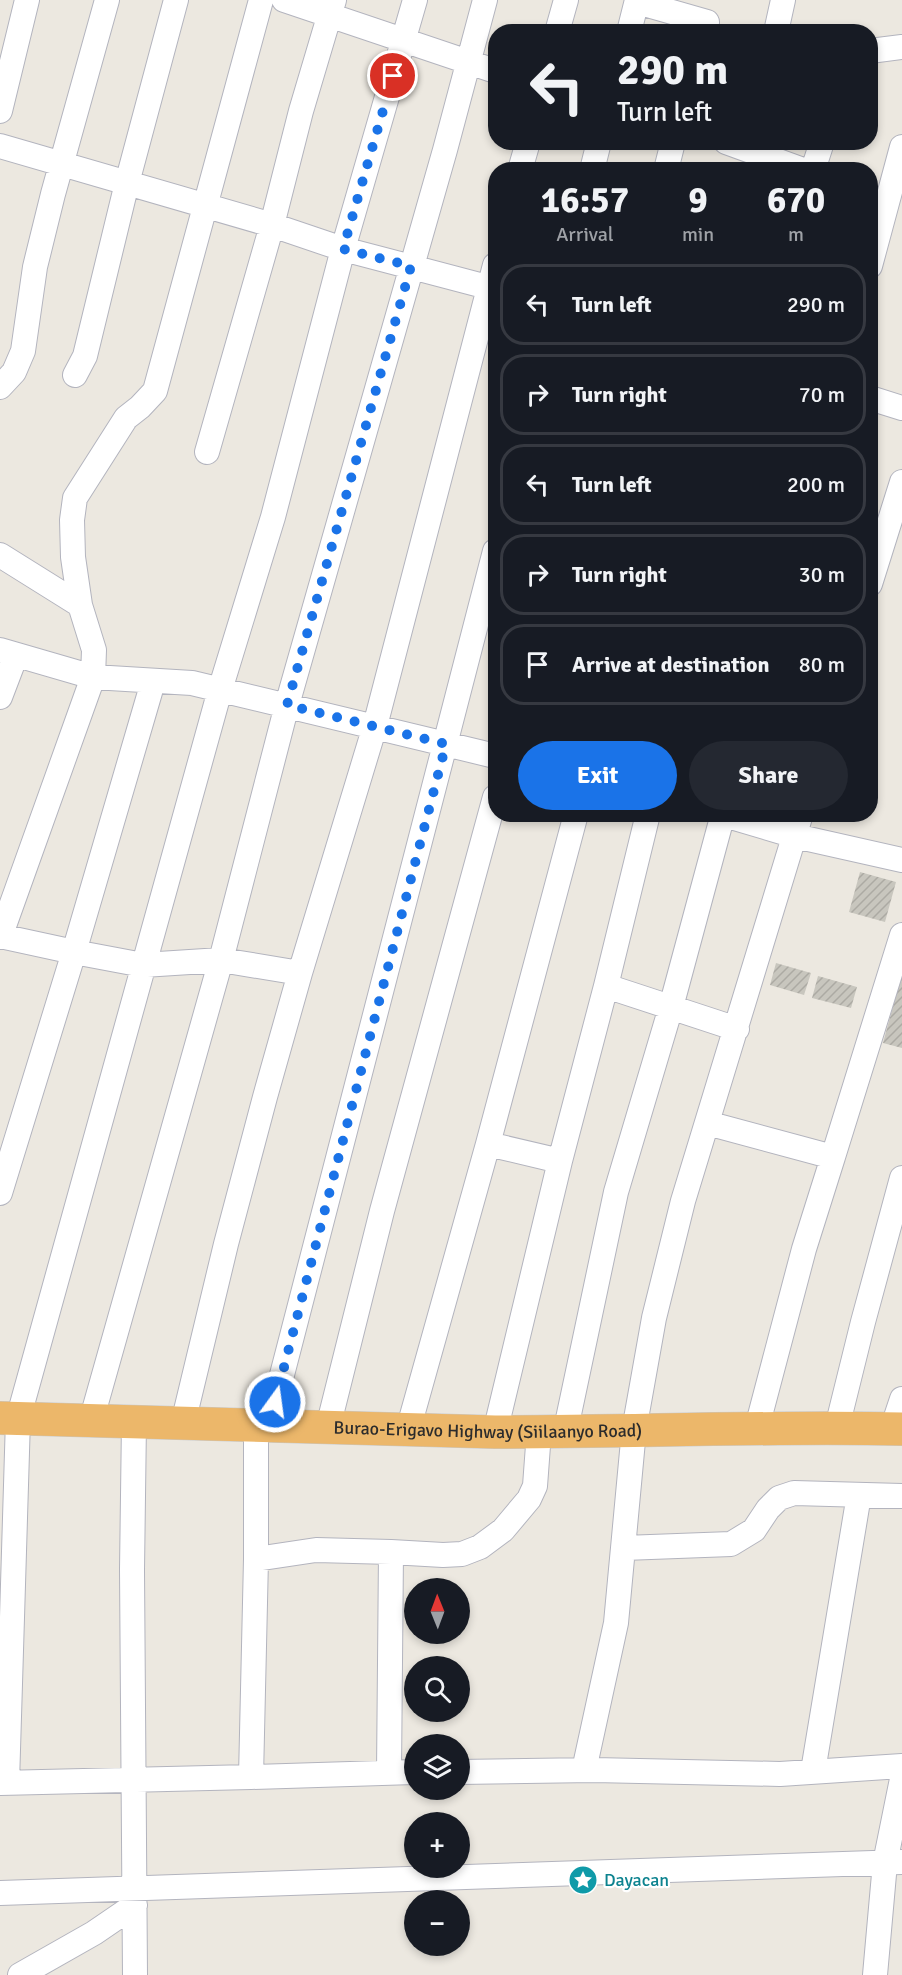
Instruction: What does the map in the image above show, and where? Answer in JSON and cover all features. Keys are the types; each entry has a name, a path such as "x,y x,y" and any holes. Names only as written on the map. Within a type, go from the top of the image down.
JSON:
{"highway":[{"name":"Burao-Erigavo Highway (Siilaanyo Road)","path":"9,1419 495,1432 837,1427 899,1419"}],"street":[{"path":"0,111 27,0"},
{"path":"0,387 14,372 23,351 35,267 107,0"},
{"path":"75,375 85,356 127,183 176,0"},
{"path":"261,0 155,390 140,407 126,418 75,498 72,520 73,557 80,605 94,650 93,677 0,936 143,965 220,960 300,973"},
{"path":"284,0 332,8 404,39 488,69"},
{"path":"404,1772 3,1783 9,1419 143,965 220,690 273,517 343,249 415,0"},
{"path":"90,1421 220,960 287,705 445,150 485,0"},
{"path":"559,24 566,0"},
{"path":"778,24 783,0"},
{"path":"631,24 637,1 708,18"},
{"path":"207,452 272,225 301,111 332,8"},
{"path":"878,50 902,47"},
{"path":"0,146 62,166 272,225 343,249 411,266 488,280"},
{"path":"878,233 902,147"},
{"path":"741,151 777,162"},
{"path":"183,1423 226,1244 300,973 375,726 488,300"},
{"path":"878,400 902,408"},
{"path":"878,558 902,482"},
{"path":"0,555 80,605"},
{"path":"251,1777 256,1559 262,1425 446,744 488,579"},
{"path":"0,698 8,653 93,677 192,683 488,754"},
{"path":"0,1193 153,682"},
{"path":"328,1427 381,1211 488,822"},
{"path":"408,1430 488,1144 574,822"},
{"path":"495,1432 560,1161 646,822"},
{"path":"256,1559 316,1550 462,1554 480,1548 503,1530 520,1511 535,1486 552,1432 616,1192 671,1007 720,822"},
{"path":"775,822 798,825 902,860"},
{"path":"584,1770 616,1623 634,1430 654,1318 683,1201 798,825"},
{"path":"757,1427 804,1249 902,935"},
{"path":"606,986 737,1029"},
{"path":"707,1123 833,1157"},
{"path":"488,1144 560,1161"},
{"path":"837,1427 902,1178"},
{"path":"134,1422 132,1570 135,1975"},
{"path":"624,1548 731,1544 754,1530 768,1509 779,1498 794,1493 902,1496"},
{"path":"813,1771 859,1495"},
{"path":"389,1772 391,1552"},
{"path":"470,1772 584,1770 780,1774 902,1766"},
{"path":"875,1975 894,1862 902,1779"},
{"path":"0,1893 135,1897 894,1862"},
{"path":"20,1975 94,1933 135,1897"}],"building":[{"path":"860,872 896,882 885,922 849,912"},
{"path":"776,963 811,973 804,995 770,985"},
{"path":"818,976 857,987 851,1008 812,998"},
{"path":"902,978 902,1048 883,1043"}],"place":[{"name":"Dayacan","path":"583,1880"}],"route":[{"path":"275,1402 446,744 287,705 411,266 343,249 393,76"}]}
